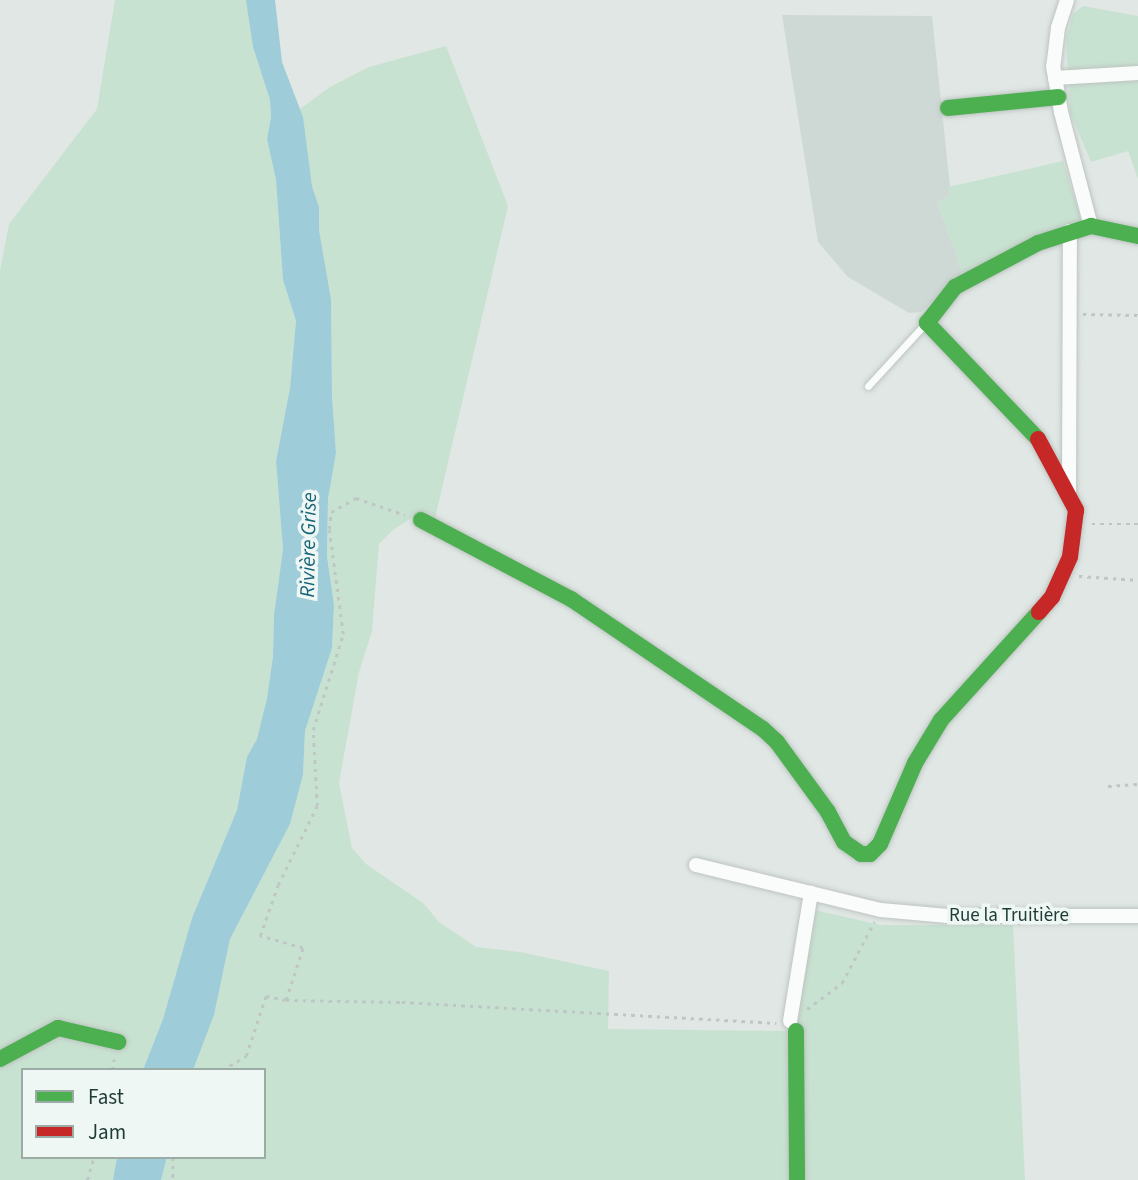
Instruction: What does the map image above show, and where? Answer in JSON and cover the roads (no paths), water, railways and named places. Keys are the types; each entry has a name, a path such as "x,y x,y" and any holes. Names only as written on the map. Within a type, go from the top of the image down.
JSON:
{"street":[{"path":"1067,0 1058,28 1053,66 1058,97 1091,226"},
{"path":"1055,78 1138,73"},
{"path":"948,108 1058,97"},
{"path":"421,520 571,599 763,729 777,742 828,812 844,842 861,853 870,854 880,844 915,763 942,720 1052,597 1070,557 1076,510 1041,443 927,323 954,287 1038,243 1091,226 1138,236"},
{"path":"1069,496 1070,232"},
{"name":"Rue la Truitière","path":"695,865 881,910 948,916 1138,916"},
{"path":"797,1180 793,1026 811,893"},
{"path":"0,1059 58,1028 118,1042"}],"lane":[{"path":"868,386 927,323"}],"water":[{"name":"Rivière Grise","path":"246,0 275,0 282,62 303,117 312,186 319,207 319,230 331,299 332,396 336,453 328,499 327,556 334,605 332,648 305,731 303,775 290,824 230,939 214,1015 194,1068 144,1068 163,1019 192,918 237,810 247,757 257,739 267,698 273,656 274,615 283,549 276,461 290,388 296,321 283,280 276,180 267,139 271,117 270,100 253,47"},
{"path":"117,1159 166,1159 161,1180 113,1180"}]}
